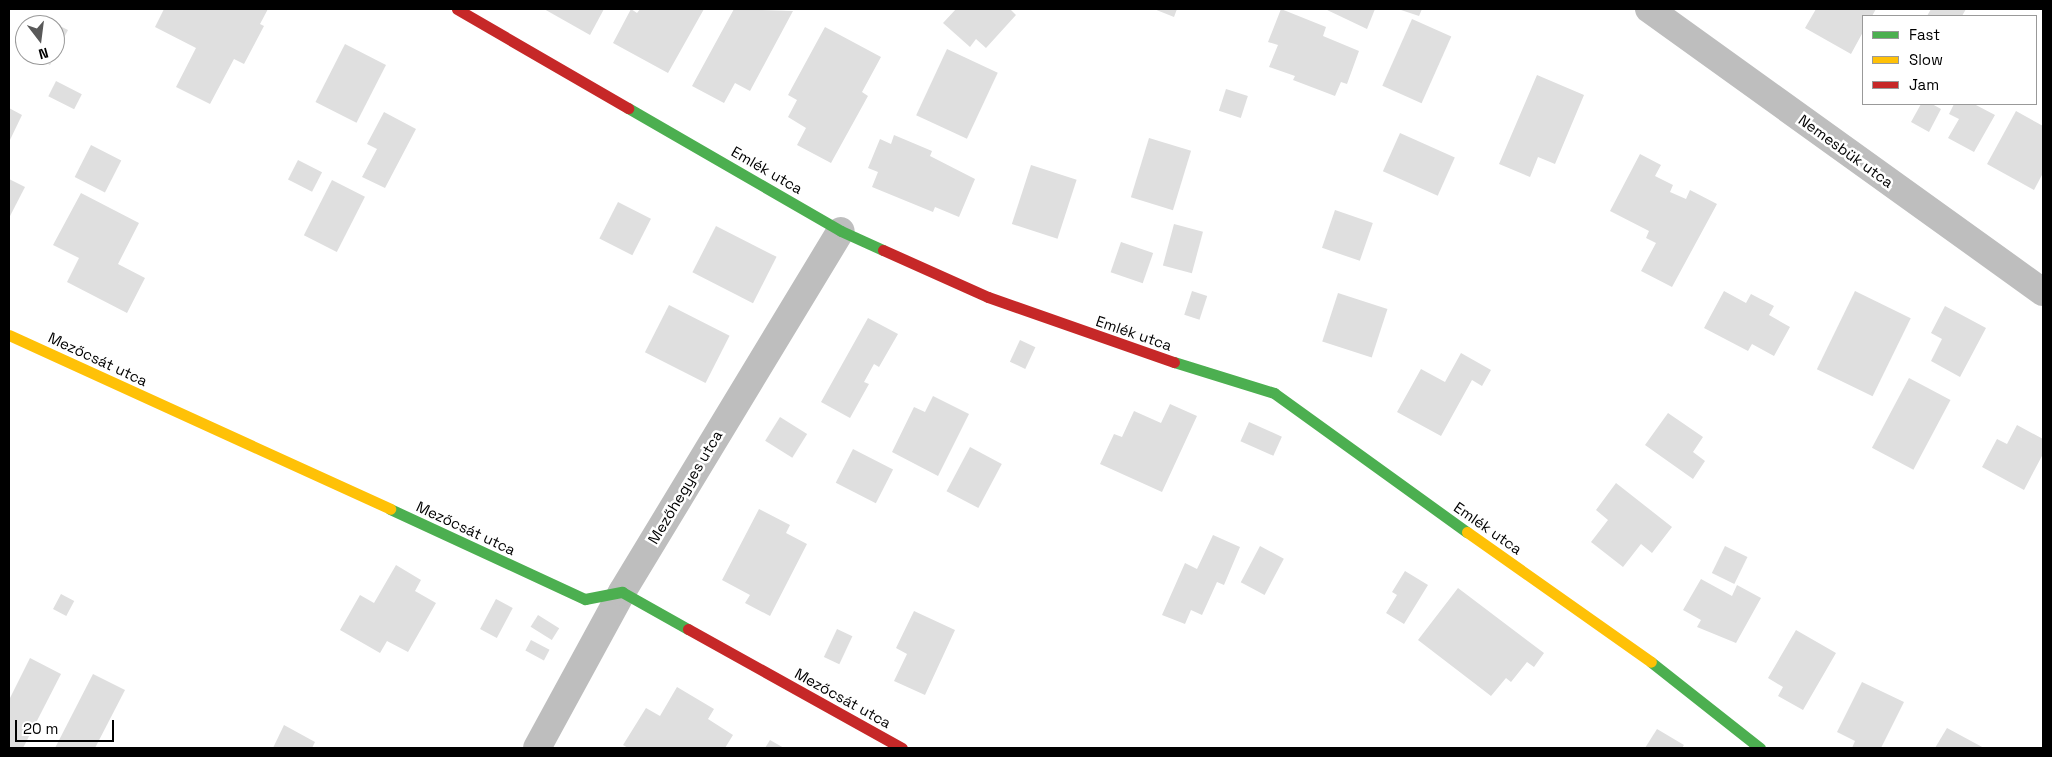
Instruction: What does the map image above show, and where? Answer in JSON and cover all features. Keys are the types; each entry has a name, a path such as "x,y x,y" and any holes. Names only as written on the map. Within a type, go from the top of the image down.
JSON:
{"street":[{"name":"Emlék utca","path":"458,9 841,231 988,297 1146,353 1274,393 1359,456 1631,646 1760,748"},
{"name":"Nemesbük utca","path":"1649,9 2043,292"},
{"name":"Mezőhegyes utca","path":"537,748 622,592 841,231"},
{"name":"Mezőcsát utca","path":"9,335 585,599 622,592 902,748"}],"building":[{"path":"164,9 268,9 260,24 264,26 244,64 234,59 210,104 176,87 196,48 155,27"},
{"path":"544,9 604,9 590,35"},
{"path":"631,9 637,13 640,9 704,9 668,73 613,43"},
{"path":"734,9 793,11 750,91 735,83 724,103 692,86"},
{"path":"956,9 1010,9 1016,15 986,48 976,39 970,47 943,23"},
{"path":"1154,9 1177,9 1174,17"},
{"path":"1281,9 1326,27 1323,36 1359,51 1347,84 1341,82 1335,96 1293,80 1295,76 1269,67 1278,45 1268,42"},
{"path":"1325,9 1375,9 1367,29"},
{"path":"1398,9 1422,9 1419,16"},
{"path":"1816,9 1876,9 1873,15 1862,15 1862,34 1851,54 1805,28"},
{"path":"1931,9 1966,9 1963,15 1928,15"},
{"path":"1412,19 1451,36 1422,103 1382,86"},
{"path":"825,27 881,57 862,92 868,96 831,163 797,145 806,128 788,117 797,100 788,95"},
{"path":"345,44 386,65 356,123 315,102"},
{"path":"947,49 998,73 967,139 916,115"},
{"path":"1537,75 1584,95 1555,164 1538,157 1530,177 1499,164"},
{"path":"56,81 82,94 74,109 48,96"},
{"path":"1226,89 1248,96 1241,118 1219,111"},
{"path":"1920,105 1934,105 1941,109 1929,132 1911,122"},
{"path":"1954,105 1976,105 1995,115 1974,152 1948,138 1959,119 1949,114"},
{"path":"9,108 22,115 9,142"},
{"path":"2016,111 2043,126 2043,173 2034,190 1987,164"},
{"path":"384,112 416,129 385,188 362,177 377,149 367,144"},
{"path":"1400,133 1455,157 1438,196 1383,171"},
{"path":"894,135 932,151 930,156 975,179 959,217 935,207 933,212 872,187 878,172 868,168 880,139 891,144"},
{"path":"1149,138 1191,151 1173,210 1131,197"},
{"path":"91,145 121,160 105,193 75,177"},
{"path":"1640,154 1661,165 1655,176 1673,185 1670,192 1686,199 1690,190 1717,204 1672,287 1641,271 1656,243 1646,238 1649,231 1610,211"},
{"path":"298,160 322,172 312,192 288,180"},
{"path":"1031,165 1077,180 1057,239 1012,224"},
{"path":"9,179 25,187 9,218"},
{"path":"332,180 365,197 337,252 304,235"},
{"path":"81,193 139,223 118,264 145,278 127,313 67,282 79,258 53,245"},
{"path":"618,202 651,219 632,255 599,239"},
{"path":"1335,210 1373,223 1360,261 1322,248"},
{"path":"1174,224 1203,232 1192,273 1163,266"},
{"path":"716,226 777,257 753,303 692,272"},
{"path":"1121,242 1153,253 1143,283 1111,272"},
{"path":"1192,291 1207,296 1199,320 1184,315"},
{"path":"1724,291 1746,303 1751,294 1774,306 1769,315 1790,327 1774,356 1752,344 1748,351 1704,328"},
{"path":"1855,291 1911,318 1873,396 1817,369"},
{"path":"1338,293 1387,309 1372,358 1322,342"},
{"path":"669,305 730,336 706,383 645,352"},
{"path":"1945,306 1986,328 1960,377 1931,361 1942,339 1931,333"},
{"path":"868,318 898,334 879,367 874,364 864,382 869,384 850,418 821,402"},
{"path":"1020,340 1035,347 1025,369 1010,362"},
{"path":"1461,353 1491,370 1482,386 1472,380 1441,436 1397,412 1421,369 1445,382"},
{"path":"1909,378 1950,400 1913,470 1872,448"},
{"path":"933,396 969,414 938,476 892,452 914,407 925,412"},
{"path":"1170,404 1197,416 1162,492 1100,464 1114,434 1122,437 1134,411 1161,423"},
{"path":"1668,413 1703,437 1693,452 1705,461 1693,479 1645,445"},
{"path":"780,417 807,434 792,458 765,441"},
{"path":"1249,422 1282,437 1273,456 1240,441"},
{"path":"2017,425 2043,439 2043,454 2024,490 1982,467 1997,439 2007,444"},
{"path":"970,447 1002,464 978,508 947,491"},
{"path":"853,449 893,469 876,503 836,483"},
{"path":"1616,483 1672,527 1652,553 1641,544 1623,567 1591,542 1608,520 1596,510"},
{"path":"759,509 790,525 786,533 807,544 770,616 745,603 750,595 722,580"},
{"path":"1213,535 1240,547 1224,585 1217,582 1202,615 1191,610 1185,624 1162,615 1185,563 1197,569"},
{"path":"1260,546 1284,559 1265,595 1241,582"},
{"path":"1725,546 1747,557 1734,584 1712,573"},
{"path":"396,565 421,580 415,591 436,603 408,652 387,641 380,653 340,630 360,595 374,603"},
{"path":"1405,571 1428,585 1404,624 1386,613 1397,595 1392,592"},
{"path":"1701,579 1732,596 1737,585 1761,598 1736,643 1697,627 1701,620 1683,610"},
{"path":"1458,588 1544,653 1534,667 1527,662 1511,682 1506,678 1491,696 1418,640"},
{"path":"61,594 74,601 66,616 53,609"},
{"path":"496,599 513,608 497,638 480,629"},
{"path":"914,611 955,630 925,695 894,681 907,654 896,648"},
{"path":"538,615 559,628 552,640 531,627"},
{"path":"837,629 852,636 839,664 824,657"},
{"path":"1796,630 1836,653 1803,710 1778,696 1783,687 1768,678"},
{"path":"531,640 550,650 544,660 525,651"},
{"path":"30,658 61,674 23,748 9,748 9,700"},
{"path":"93,674 125,690 95,748 55,748"},
{"path":"1862,682 1904,702 1881,748 1852,748 1855,741 1837,732"},
{"path":"677,687 714,709 708,719 733,735 725,748 628,748 623,745 646,708 660,716"},
{"path":"284,725 315,742 312,748 273,748"},
{"path":"1947,728 1984,748 1935,748"},
{"path":"1657,729 1684,745 1682,748 1645,748"},
{"path":"770,740 784,748 765,748"}],"traffic: fast":[{"path":"628,108 841,231 883,250"},
{"path":"1174,362 1274,393 1467,532"},
{"path":"390,509 585,599 622,592 688,629"},
{"path":"1651,662 1760,748"}],"traffic: slow":[{"path":"9,335 390,509"},
{"path":"1467,532 1651,662"}],"traffic: jam":[{"path":"457,9 628,108"},
{"path":"883,250 988,297 1174,362"},
{"path":"688,629 902,748"}]}
